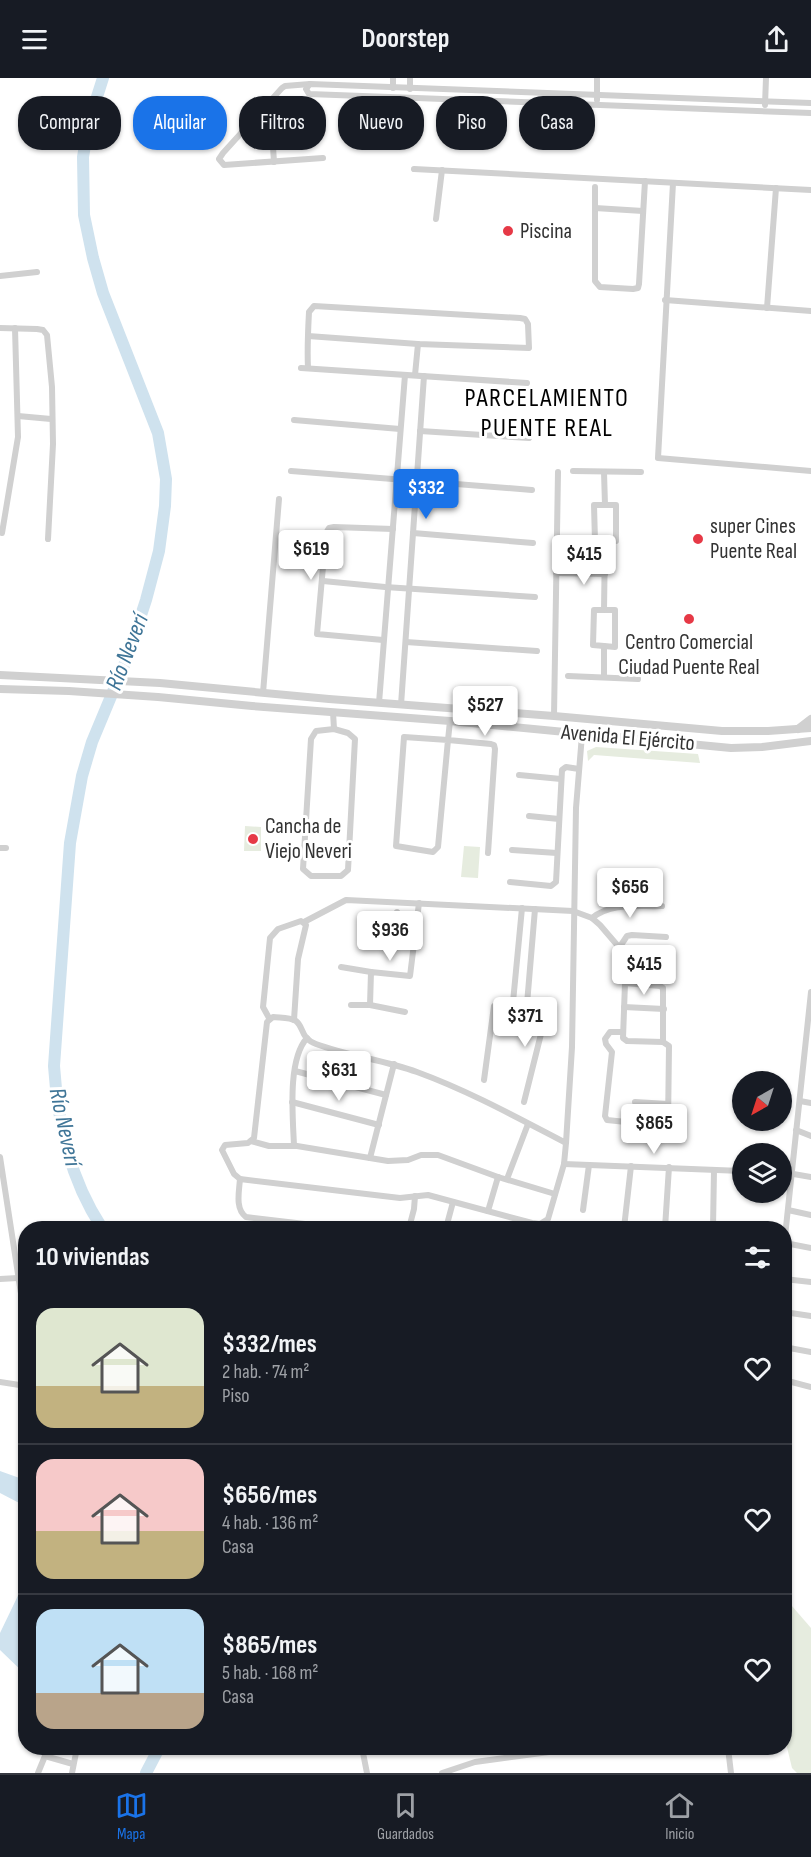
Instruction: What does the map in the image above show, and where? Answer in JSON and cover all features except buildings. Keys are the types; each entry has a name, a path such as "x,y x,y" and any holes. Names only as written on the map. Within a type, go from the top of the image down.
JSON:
{"street":[{"path":"393,78 393,88"},
{"path":"410,78 410,89"},
{"path":"596,106 597,78"},
{"path":"765,112 766,78"},
{"path":"310,84 306,88 309,94 811,113"},
{"path":"275,96 285,86 310,84 811,103"},
{"path":"239,135 219,159 224,165 323,158"},
{"path":"273,150 274,162"},
{"path":"414,169 811,190"},
{"path":"436,219 442,170"},
{"path":"595,187 595,281 600,287 633,289 638,288 645,181"},
{"path":"673,183 658,459 811,471"},
{"path":"767,308 776,188"},
{"path":"595,208 644,211"},
{"path":"0,276 37,272"},
{"path":"665,300 811,311"},
{"path":"308,336 418,344 529,348 528,324 525,319 314,306 309,312 304,368 526,383"},
{"path":"0,328 37,329 43,330 47,335 52,387 53,444 48,538"},
{"path":"2,533 18,436 15,328"},
{"path":"415,375 418,344"},
{"path":"379,703 405,375"},
{"path":"401,705 424,376"},
{"path":"18,416 51,419"},
{"path":"294,420 400,429"},
{"path":"420,431 529,438"},
{"path":"291,471 531,490"},
{"path":"573,471 641,471"},
{"path":"554,716 558,472"},
{"path":"604,472 605,505"},
{"path":"263,693 279,499"},
{"path":"594,505 616,505 616,541 605,541 595,541 594,505"},
{"path":"383,640 317,634 326,533 329,528 334,527 393,529"},
{"path":"413,533 533,543"},
{"path":"604,610 605,541"},
{"path":"556,573 605,574"},
{"path":"323,581 535,597"},
{"path":"594,610 604,610 615,610 615,646 594,645 594,610"},
{"path":"406,642 537,651"},
{"path":"604,646 604,677"},
{"name":"Avenida El Ejército","path":"0,675 160,683 738,732 811,728"},
{"path":"567,676 638,679"},
{"name":"Avenida El Ejército","path":"0,689 158,697 450,720 582,735 731,748 811,741"},
{"path":"333,711 334,729"},
{"path":"798,729 811,719"},
{"path":"450,720 448,740 438,848 434,852 396,846 404,737 448,740 494,745 488,853"},
{"path":"334,729 348,733 355,739 348,870 341,876 310,876 303,869 311,739 316,731 334,729"},
{"path":"547,1220 564,1164 566,1143 572,1047 575,944 573,911 582,735"},
{"path":"510,882 554,885 556,882 563,768 579,769"},
{"path":"519,775 561,779"},
{"path":"529,816 559,819"},
{"path":"512,850 557,854"},
{"path":"251,1141 256,1129 269,1018 263,1007 271,935 278,929 294,922 304,922 346,900 573,911 592,918 624,953 623,1038 627,1041 663,1042 669,1046 668,1125"},
{"path":"340,967 410,976 419,903"},
{"path":"592,918 602,910 612,907 662,906"},
{"path":"513,1002 522,908"},
{"path":"527,1004 535,909"},
{"path":"397,912 396,927 416,930"},
{"path":"304,922 306,930 298,959 294,1020 307,1038 319,1045 394,1064 436,1079 566,1143"},
{"path":"620,948 627,936 632,934 666,937"},
{"path":"370,1005 371,972"},
{"path":"625,983 660,986 664,992 663,1042"},
{"path":"811,992 807,1066 800,1101 792,1173 811,1177"},
{"path":"484,1080 494,1006 513,1002 541,1007 545,1012 545,1017 524,1102"},
{"path":"351,1005 370,1005 405,1012"},
{"path":"624,1007 664,1009"},
{"path":"269,1018 294,1020"},
{"path":"622,1032 610,1032 605,1038 612,1052 605,1116 607,1120 626,1122"},
{"path":"294,1146 292,1102 295,1071 299,1049 307,1038"},
{"path":"370,1158 394,1064"},
{"path":"295,1071 386,1095"},
{"path":"635,1101 669,1104"},
{"path":"800,1101 811,1103"},
{"path":"292,1102 379,1125"},
{"path":"507,1179 528,1124"},
{"path":"796,1130 811,1136"},
{"path":"514,1221 488,1211 428,1195 393,1198 240,1179 233,1172 222,1149 225,1145 251,1141 269,1146 294,1146 394,1161 408,1160 421,1155 438,1155 498,1177 555,1194"},
{"path":"0,1157 18,1278 0,1279"},
{"path":"564,1164 732,1171"},
{"path":"583,1210 590,1165"},
{"path":"625,1221 631,1166"},
{"path":"665,1221 669,1167"},
{"path":"713,1221 714,1170"},
{"path":"488,1211 498,1177"},
{"path":"240,1179 239,1207 241,1213 246,1217 280,1221"},
{"path":"411,1221 415,1196"},
{"path":"448,1221 453,1202"},
{"path":"787,1221 789,1203"},
{"path":"788,1210 811,1215"},
{"path":"792,1246 811,1248"},
{"path":"792,1280 811,1282"},
{"path":"792,1313 811,1316"},
{"path":"792,1348 811,1352"},
{"path":"0,1382 18,1385"},
{"path":"792,1382 811,1387"},
{"path":"72,1773 76,1755"},
{"path":"363,1755 367,1773"},
{"path":"442,1773 475,1762 526,1755"},
{"path":"730,1755 731,1773"},
{"path":"38,1773 45,1756 74,1764"}],"shaded area":[{"path":"596,747 698,754 700,763 594,755 588,761 587,751"},
{"name":"Cancha de Viejo Neveri","path":"245,826 261,827 261,851 244,851"},
{"path":"464,846 480,847 478,878 461,877"},
{"path":"792,1606 811,1628 811,1773 797,1773 792,1768 789,1755 792,1755"}],"water":[{"path":"0,1471 18,1477 18,1502 0,1493"},
{"path":"18,1596 18,1667 0,1650 0,1633"}],"waterway":[{"name":"Río Neverí","path":"98,1221 82,1190 68,1151 59,1109 54,1066 70,843 82,776 92,742 127,658 159,551 166,479 158,433 103,293 84,215 83,157 89,122 103,78"},
{"name":"Río Neverí","path":"146,1773 155,1755"}],"place":[{"name":"Piscina","path":"508,231"},
{"name":"super Cines Puente Real","path":"698,539"},
{"name":"Centro Comercial Ciudad Puente Real","path":"689,619"},
{"name":"Cancha de Viejo Neveri","path":"253,839"}],"district":[{"name":"PARCELAMIENTO PUENTE REAL","path":"547,413"}]}
